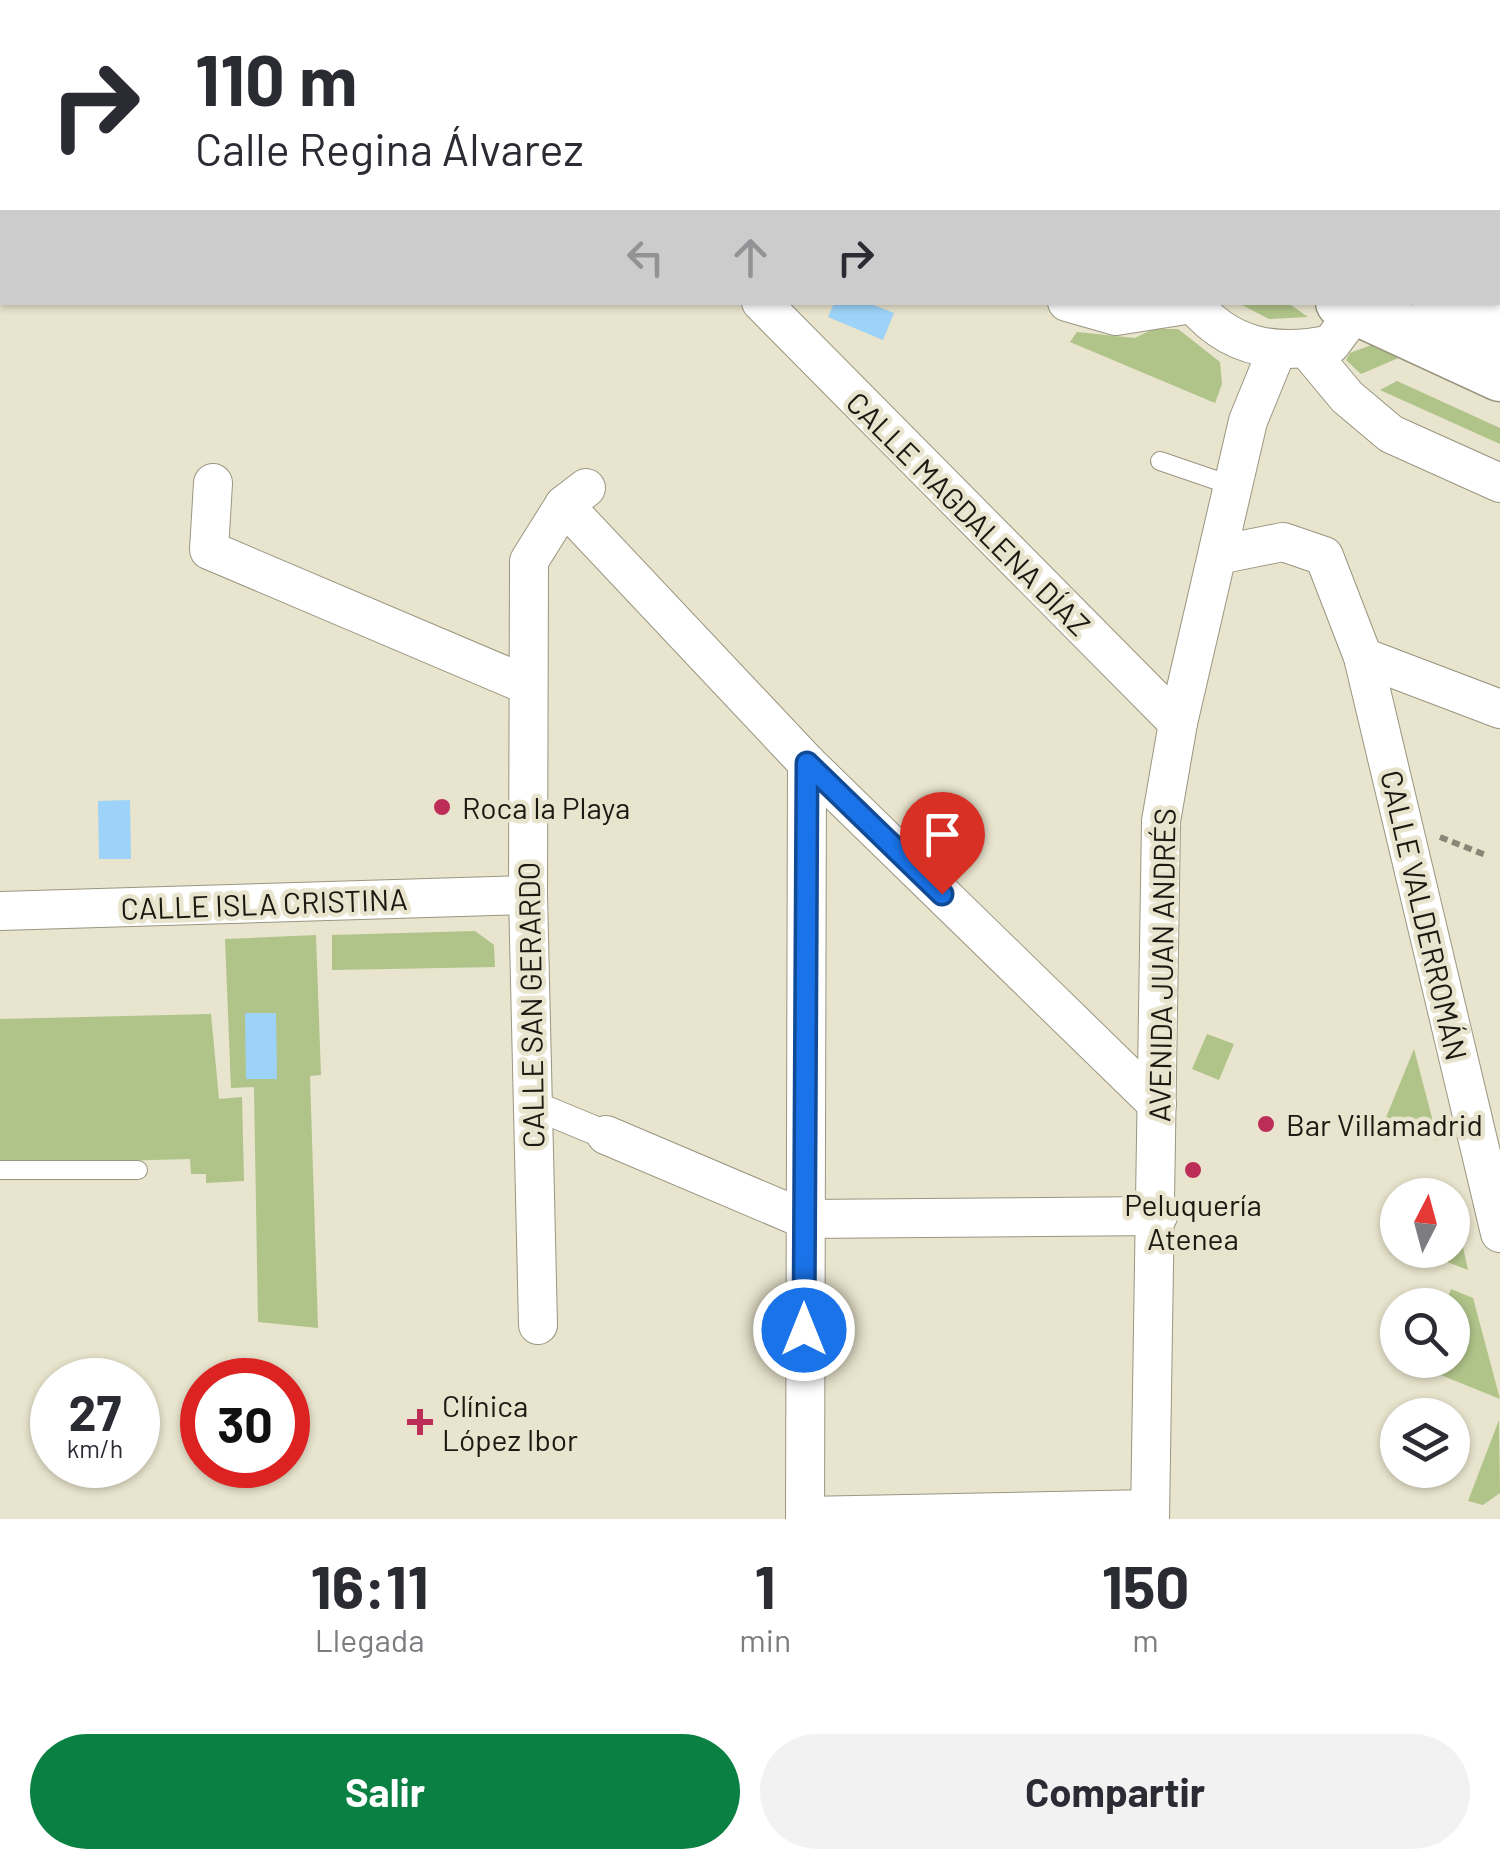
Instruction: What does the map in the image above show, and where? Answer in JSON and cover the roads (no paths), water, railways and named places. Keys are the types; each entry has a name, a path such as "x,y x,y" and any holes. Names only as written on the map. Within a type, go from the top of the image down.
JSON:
{"main road":[{"path":"1354,305 1500,375"},
{"path":"1444,305 1500,331"}],"street":[{"name":"CALLE MAGDALENA DÍAZ","path":"764,305 1178,723"},
{"path":"1077,305 1116,316 1180,305"},
{"path":"1194,305 1217,330 1277,348 1347,397 1391,434 1500,483"},
{"path":"1277,348 1331,344 1354,305"},
{"name":"AVENIDA JUAN ANDRÉS","path":"1150,1514 1158,1216 1161,822 1178,723 1248,421 1277,348"},
{"path":"212,484 208,550 527,684"},
{"name":"CALLE SAN GERARDO","path":"538,1325 528,895 529,561 575,497 807,763"},
{"name":"CALLE VALDERROMÁN","path":"1218,555 1283,542 1324,556 1363,656 1500,1232"},
{"path":"1363,656 1500,709"},
{"path":"807,763 1157,1104"},
{"path":"807,763 804,1517 1150,1514"},
{"name":"CALLE ISLA CRISTINA","path":"0,912 528,895"},
{"path":"531,1104 804,1220 1158,1216"}],"lane":[{"path":"1160,461 1233,486"},
{"path":"0,1170 138,1170"}],"water":[{"path":"833,305 873,305 894,313 883,340 828,317"},
{"path":"130,800 131,859 99,859 98,801"},
{"path":"245,1013 276,1013 277,1079 246,1079"}],"place":[{"name":"Roca la Playa","path":"442,807"},
{"name":"Bar Villamadrid","path":"1266,1124"},
{"name":"Peluquería Atenea","path":"1193,1170"},
{"name":"Clínica López Ibor","path":"420,1422"}]}
